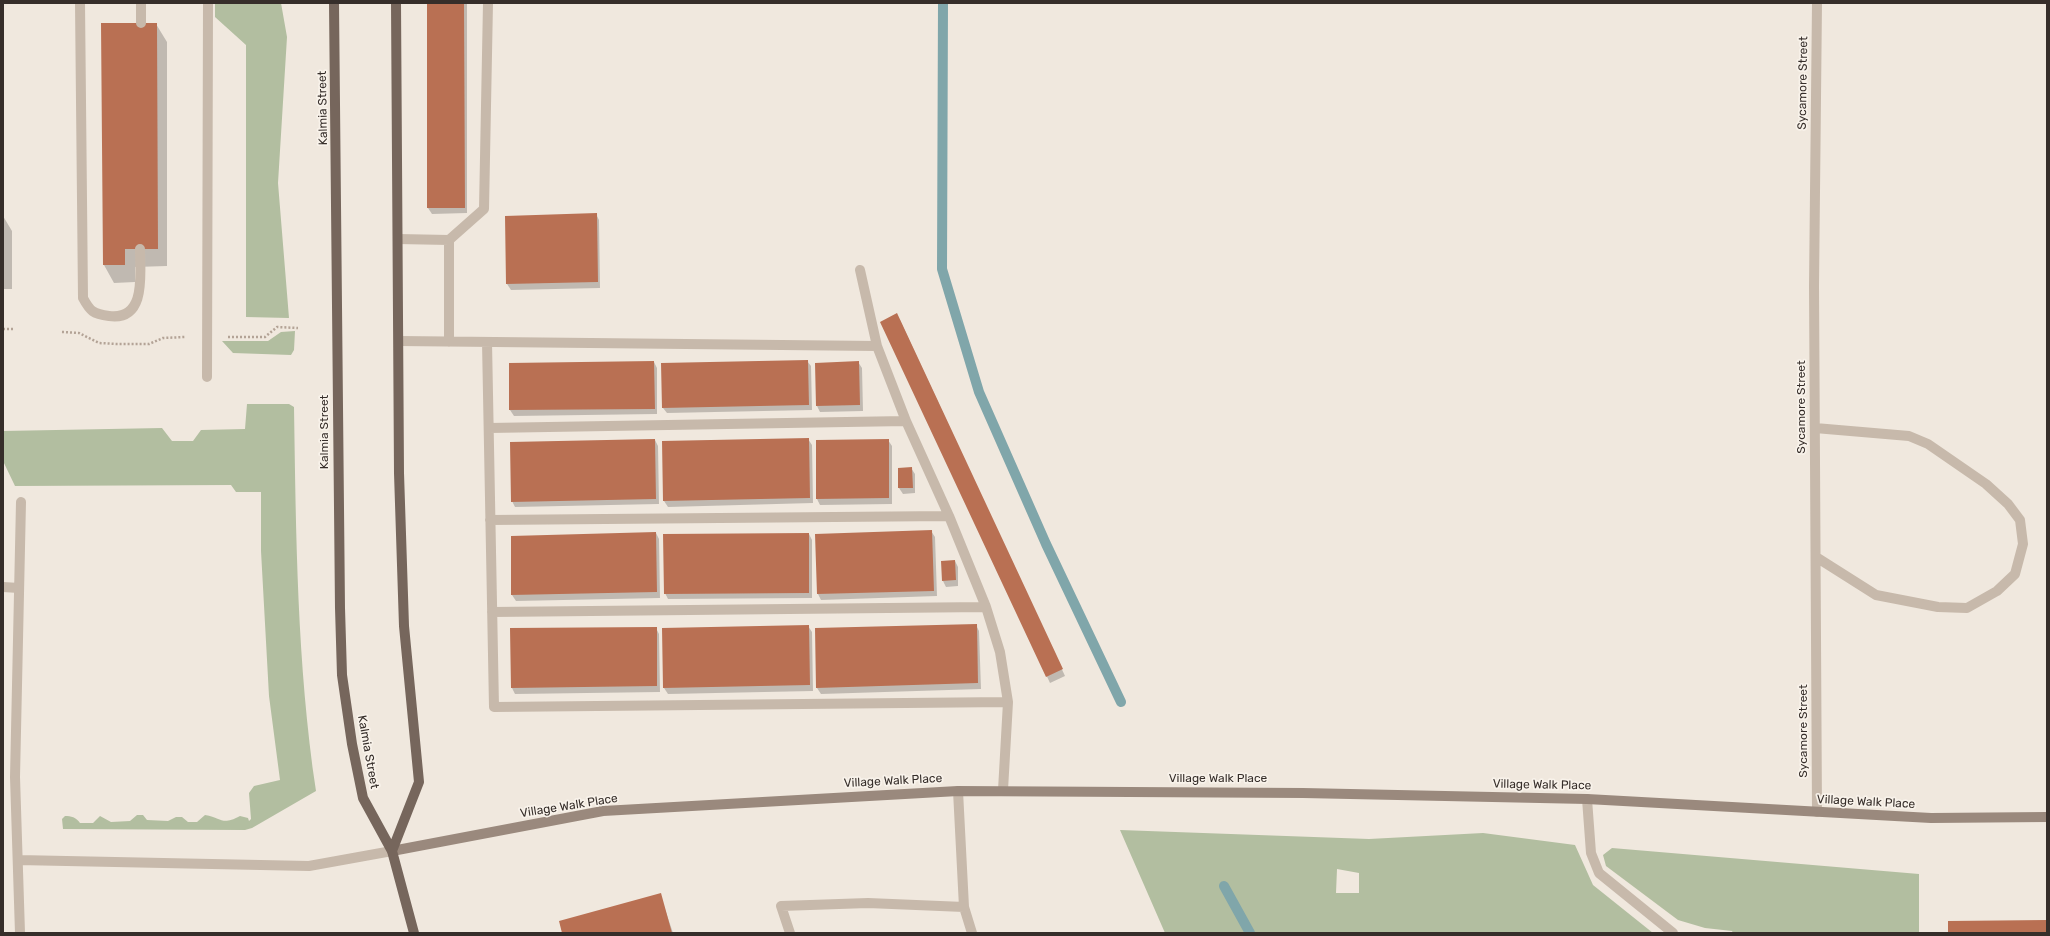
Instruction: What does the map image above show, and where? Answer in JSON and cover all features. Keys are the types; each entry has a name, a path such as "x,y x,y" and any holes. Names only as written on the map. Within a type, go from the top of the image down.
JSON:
{"main road":[{"name":"Kalmia Street","path":"334,3 339,592 342,674 352,744 363,798 392,851 414,933"},
{"path":"392,851 419,782 404,626 399,473 396,3"}],"street":[{"name":"Village Walk Place","path":"392,851 604,811 958,791 1003,790 1587,798 1931,818 2047,816"}],"lane":[{"path":"80,3 83,298 89,309 100,315 116,317 125,314 134,306 140,292 140,249"},
{"path":"141,3 141,23"},
{"path":"208,3 208,377"},
{"path":"398,239 449,240 484,209 488,3"},
{"name":"Sycamore Street","path":"1817,3 1814,286 1818,812"},
{"path":"449,240 449,342"},
{"path":"860,270 877,346 906,421 949,516 986,607 1000,652 1008,702 1003,790"},
{"path":"399,341 877,346"},
{"path":"487,342 494,707 1008,702"},
{"path":"489,428 906,421"},
{"path":"1815,428 1910,436 1928,444 1986,484 2008,504 2020,520 2023,544 2015,574 1997,591 1967,608 1938,607 1876,595 1816,558"},
{"path":"20,933 15,777 21,502"},
{"path":"490,520 949,516"},
{"path":"3,587 19,588"},
{"path":"492,612 986,607"},
{"path":"958,791 964,907 972,933"},
{"path":"1587,798 1591,853 1599,873 1673,933"},
{"path":"18,860 309,866 392,851"},
{"path":"790,933 782,906 868,903 964,907"}],"path":[{"path":"62,332 79,333 99,343 149,344 163,338 265,337 278,328 298,328"},
{"path":"3,329 14,329"}],"green space":[{"path":"215,3 281,3 287,37 278,183 289,318 246,317 246,45 215,17"},
{"path":"295,331 294,350 291,355 233,353 222,341 268,341 281,332"},
{"path":"247,404 289,404 294,407 301,647 316,791 252,828 245,830 63,829 62,819 65,816 73,817 80,823 93,823 100,816 111,822 130,821 137,815 143,815 147,820 168,821 176,817 182,817 188,822 197,822 205,815 225,821 240,816 248,818 249,821 251,819 249,793 254,786 280,780 269,696 261,551 261,492 236,492 231,485 15,486 3,461 3,431 162,428 172,441 193,441 201,430 245,429"},
{"path":"1120,830 1369,839 1483,833 1575,845 1593,885 1653,933 1165,933","holes":["1337,869 1359,873 1359,893 1336,893"]},
{"path":"1612,848 1919,874 1919,933 1733,933 1732,931 1705,928 1678,920 1606,866 1603,855"}],"building":[{"path":"427,3 464,3 465,208 427,208"},
{"path":"101,23 157,23 158,249 125,249 125,265 103,265"},
{"path":"597,213 598,282 506,284 505,216"},
{"path":"897,313 1063,669 1046,677 880,322"},
{"path":"808,360 809,405 662,408 661,363"},
{"path":"654,361 655,409 509,410 509,363"},
{"path":"859,361 860,405 816,406 815,363"},
{"path":"809,438 810,498 663,501 662,441"},
{"path":"655,439 656,499 511,502 510,442"},
{"path":"889,439 889,498 816,499 816,440"},
{"path":"912,467 913,488 898,488 898,468"},
{"path":"932,530 934,591 817,594 815,534"},
{"path":"656,532 657,592 511,595 511,536"},
{"path":"809,533 809,593 664,594 663,534"},
{"path":"955,560 956,580 942,581 941,561"},
{"path":"977,624 978,683 816,688 815,628"},
{"path":"809,625 810,685 663,688 662,628"},
{"path":"657,627 657,686 511,688 510,628"},
{"path":"661,893 672,933 562,933 559,921"},
{"path":"2047,920 2047,933 1948,933 1948,921"}],"waterway":[{"path":"943,3 942,269 979,392 1046,544 1121,702"},
{"path":"1224,886 1250,933"}]}
